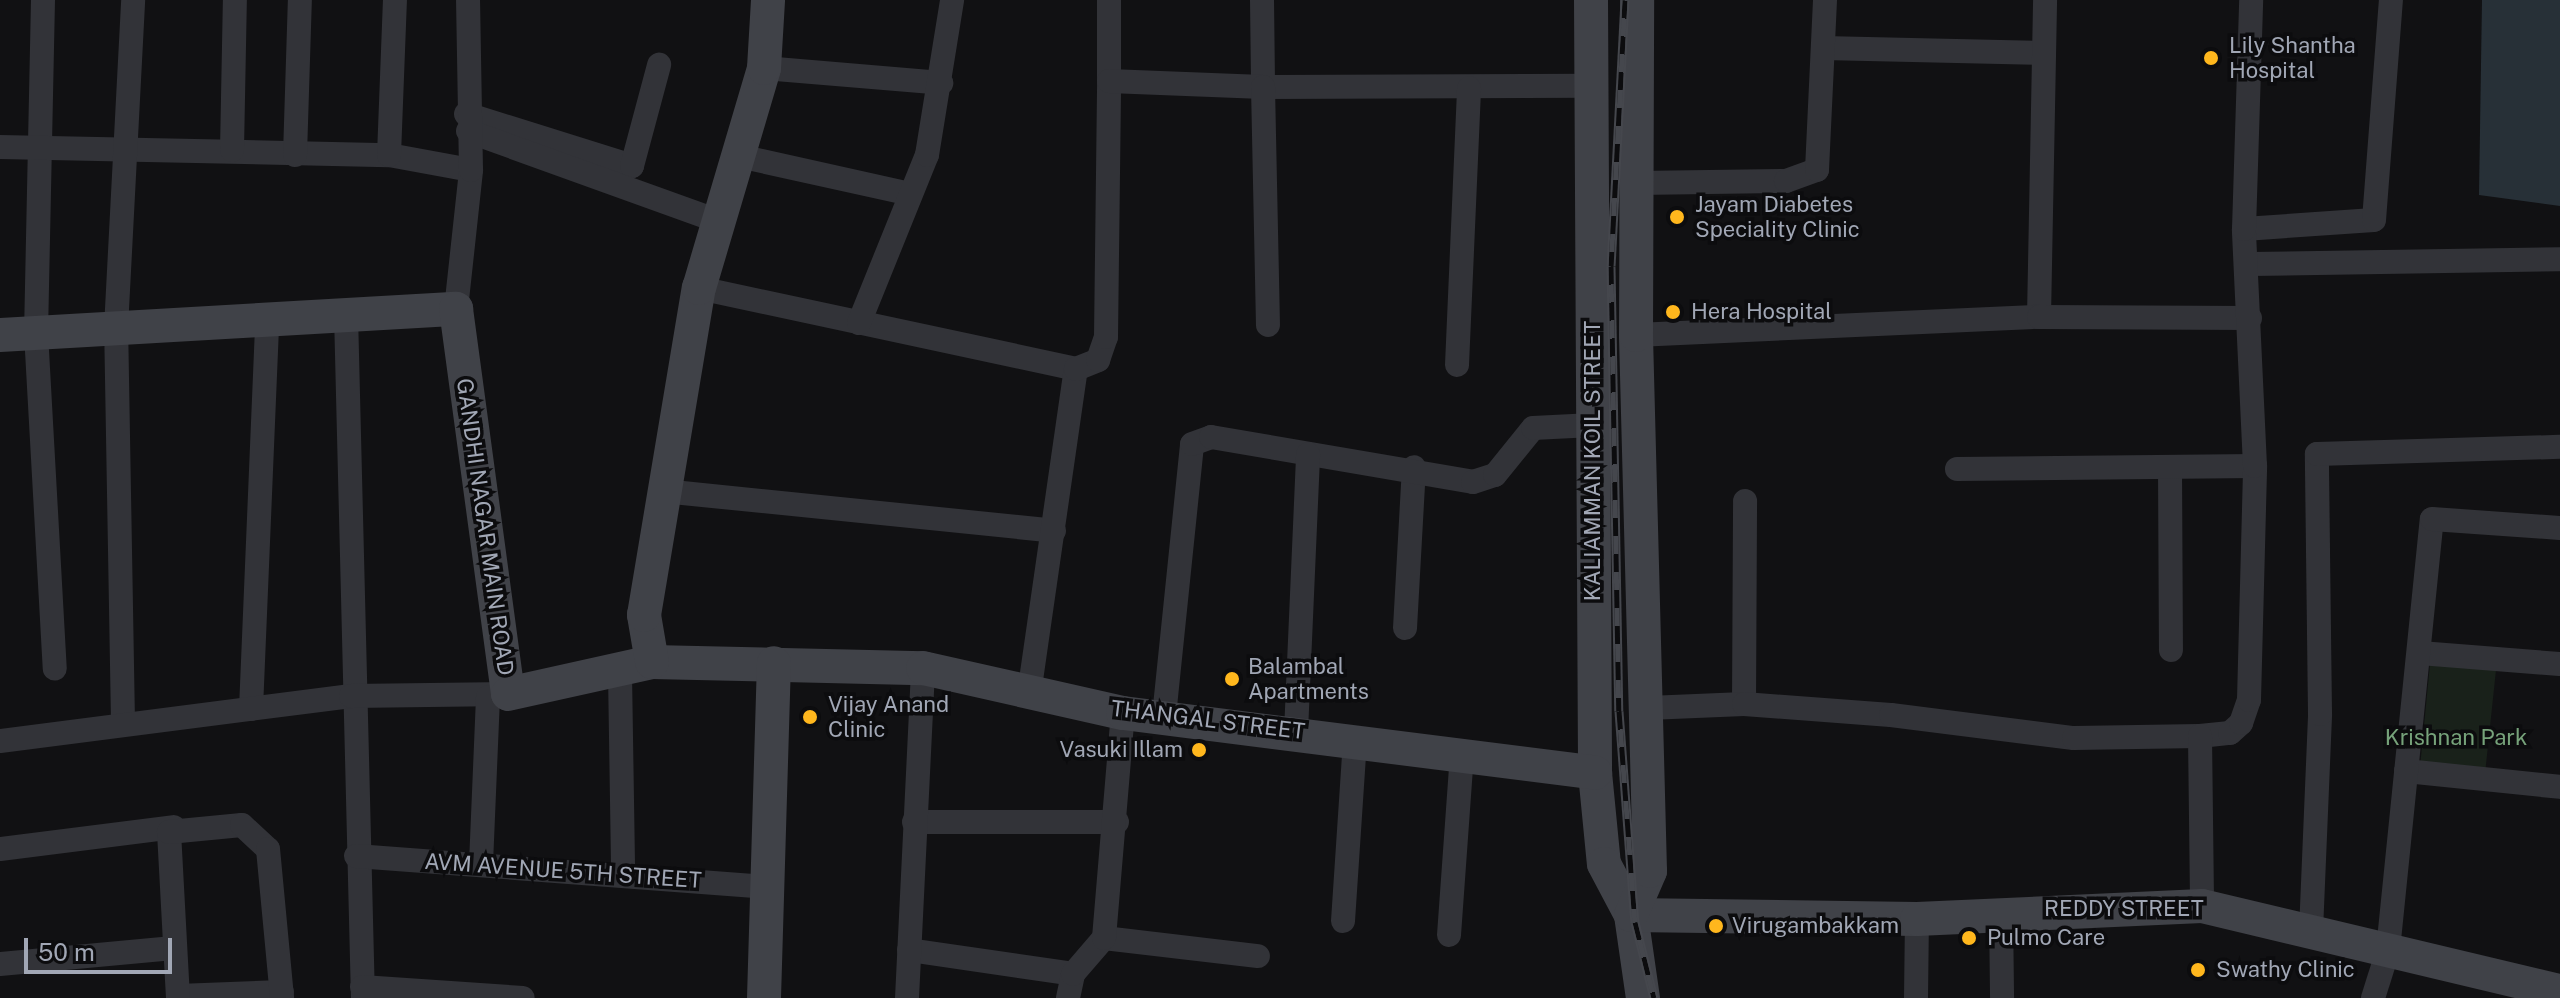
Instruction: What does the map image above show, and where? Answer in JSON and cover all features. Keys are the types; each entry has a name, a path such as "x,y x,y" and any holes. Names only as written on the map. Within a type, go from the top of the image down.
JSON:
{"street":[{"path":"43,0 36,145 36,333 55,668"},
{"path":"123,722 116,328 122,146 133,0"},
{"path":"232,150 235,0"},
{"path":"295,155 300,0"},
{"path":"389,155 395,0"},
{"path":"0,335 456,309 471,170 467,123 468,0"},
{"path":"652,662 644,615 663,491 699,288 764,68 768,0"},
{"path":"859,323 927,155 952,0"},
{"path":"699,288 1076,369 1098,360 1106,337 1109,0"},
{"path":"1262,0 1268,325"},
{"name":"KALIAMMAN KOIL STREET","path":"1591,0 1589,86 1595,773 1604,864 1631,915 1643,998"},
{"name":"KALIAMMAN KOIL STREET","path":"1631,915 1650,871 1636,335 1637,0"},
{"path":"1637,183 1808,177 1820,159 1825,0"},
{"path":"2039,317 2045,0"},
{"path":"1648,708 1744,704 2074,738 2230,733 2249,700 2255,466 2251,264 2244,229 2251,0"},
{"path":"2244,229 2374,220 2391,0"},
{"path":"1823,48 2044,53"},
{"path":"467,123 632,166 659,65"},
{"path":"764,68 941,83"},
{"path":"1109,81 1263,87 1589,86"},
{"path":"1457,365 1469,88"},
{"path":"467,123 718,221"},
{"path":"0,147 122,146 295,155 389,155 471,170"},
{"path":"739,156 910,194"},
{"path":"2251,264 2560,259"},
{"name":"GANDHI NAGAR MAIN ROAD","path":"456,309 498,696 620,673 652,662 774,663"},
{"path":"346,314 351,696 362,992 523,998"},
{"path":"1636,335 2039,317 2250,318"},
{"path":"251,709 267,320"},
{"path":"1030,687 1076,369"},
{"path":"1164,716 1192,444 1211,437 1308,454 1414,467 1473,482 1495,475 1533,428 1593,425"},
{"path":"2311,931 2317,454 2560,447"},
{"path":"1296,732 1308,454"},
{"path":"1957,469 2255,466"},
{"path":"1405,628 1414,467"},
{"path":"2170,467 2171,650"},
{"path":"663,491 1054,531"},
{"path":"1744,704 1745,501"},
{"path":"2373,998 2388,950 2432,519 2560,528"},
{"path":"2420,653 2560,664"},
{"path":"764,998 774,663"},
{"name":"THANGAL STREET","path":"774,663 923,668 1030,687 1123,713 1355,738 1595,773"},
{"path":"907,998 923,668"},
{"path":"620,673 623,875"},
{"path":"0,741 123,722 351,696 498,696 481,864"},
{"path":"1068,998 1073,974 1104,938 1117,822 1123,713"},
{"path":"2200,736 2202,906"},
{"path":"1343,921 1355,738"},
{"path":"1449,935 1462,752"},
{"path":"2406,771 2560,787"},
{"path":"914,822 1117,822"},
{"path":"0,849 174,827 242,825 264,840 282,995 178,997 167,847 174,827"},
{"name":"AVM AVENUE 5TH STREET","path":"356,856 769,887"},
{"name":"REDDY STREET","path":"1631,915 1917,919 2001,911 2202,906 2560,991"},
{"path":"2001,911 2002,998"},
{"path":"1916,998 1917,919"},
{"path":"1104,938 1258,956"},
{"path":"0,964 173,948"},
{"path":"909,950 1073,974"}],"green space":[{"name":"Krishnan Park","path":"2430,664 2496,670 2485,774 2420,767"}],"shaded area":[{"path":"2482,0 2560,0 2560,206 2479,195"}],"railway":[{"path":"1625,0 1611,266 1619,711 1635,922 1654,998"}],"place":[{"name":"Lily Shantha Hospital","path":"2211,58"},
{"name":"Jayam Diabetes Speciality Clinic","path":"1677,217"},
{"name":"Hera Hospital","path":"1673,312"},
{"name":"Balambal Apartments","path":"1232,679"},
{"name":"Vijay Anand Clinic","path":"810,717"},
{"name":"Vasuki Illam","path":"1199,750"},
{"name":"Virugambakkam","path":"1716,926"},
{"name":"Pulmo Care","path":"1969,938"},
{"name":"Swathy Clinic","path":"2198,970"}]}
